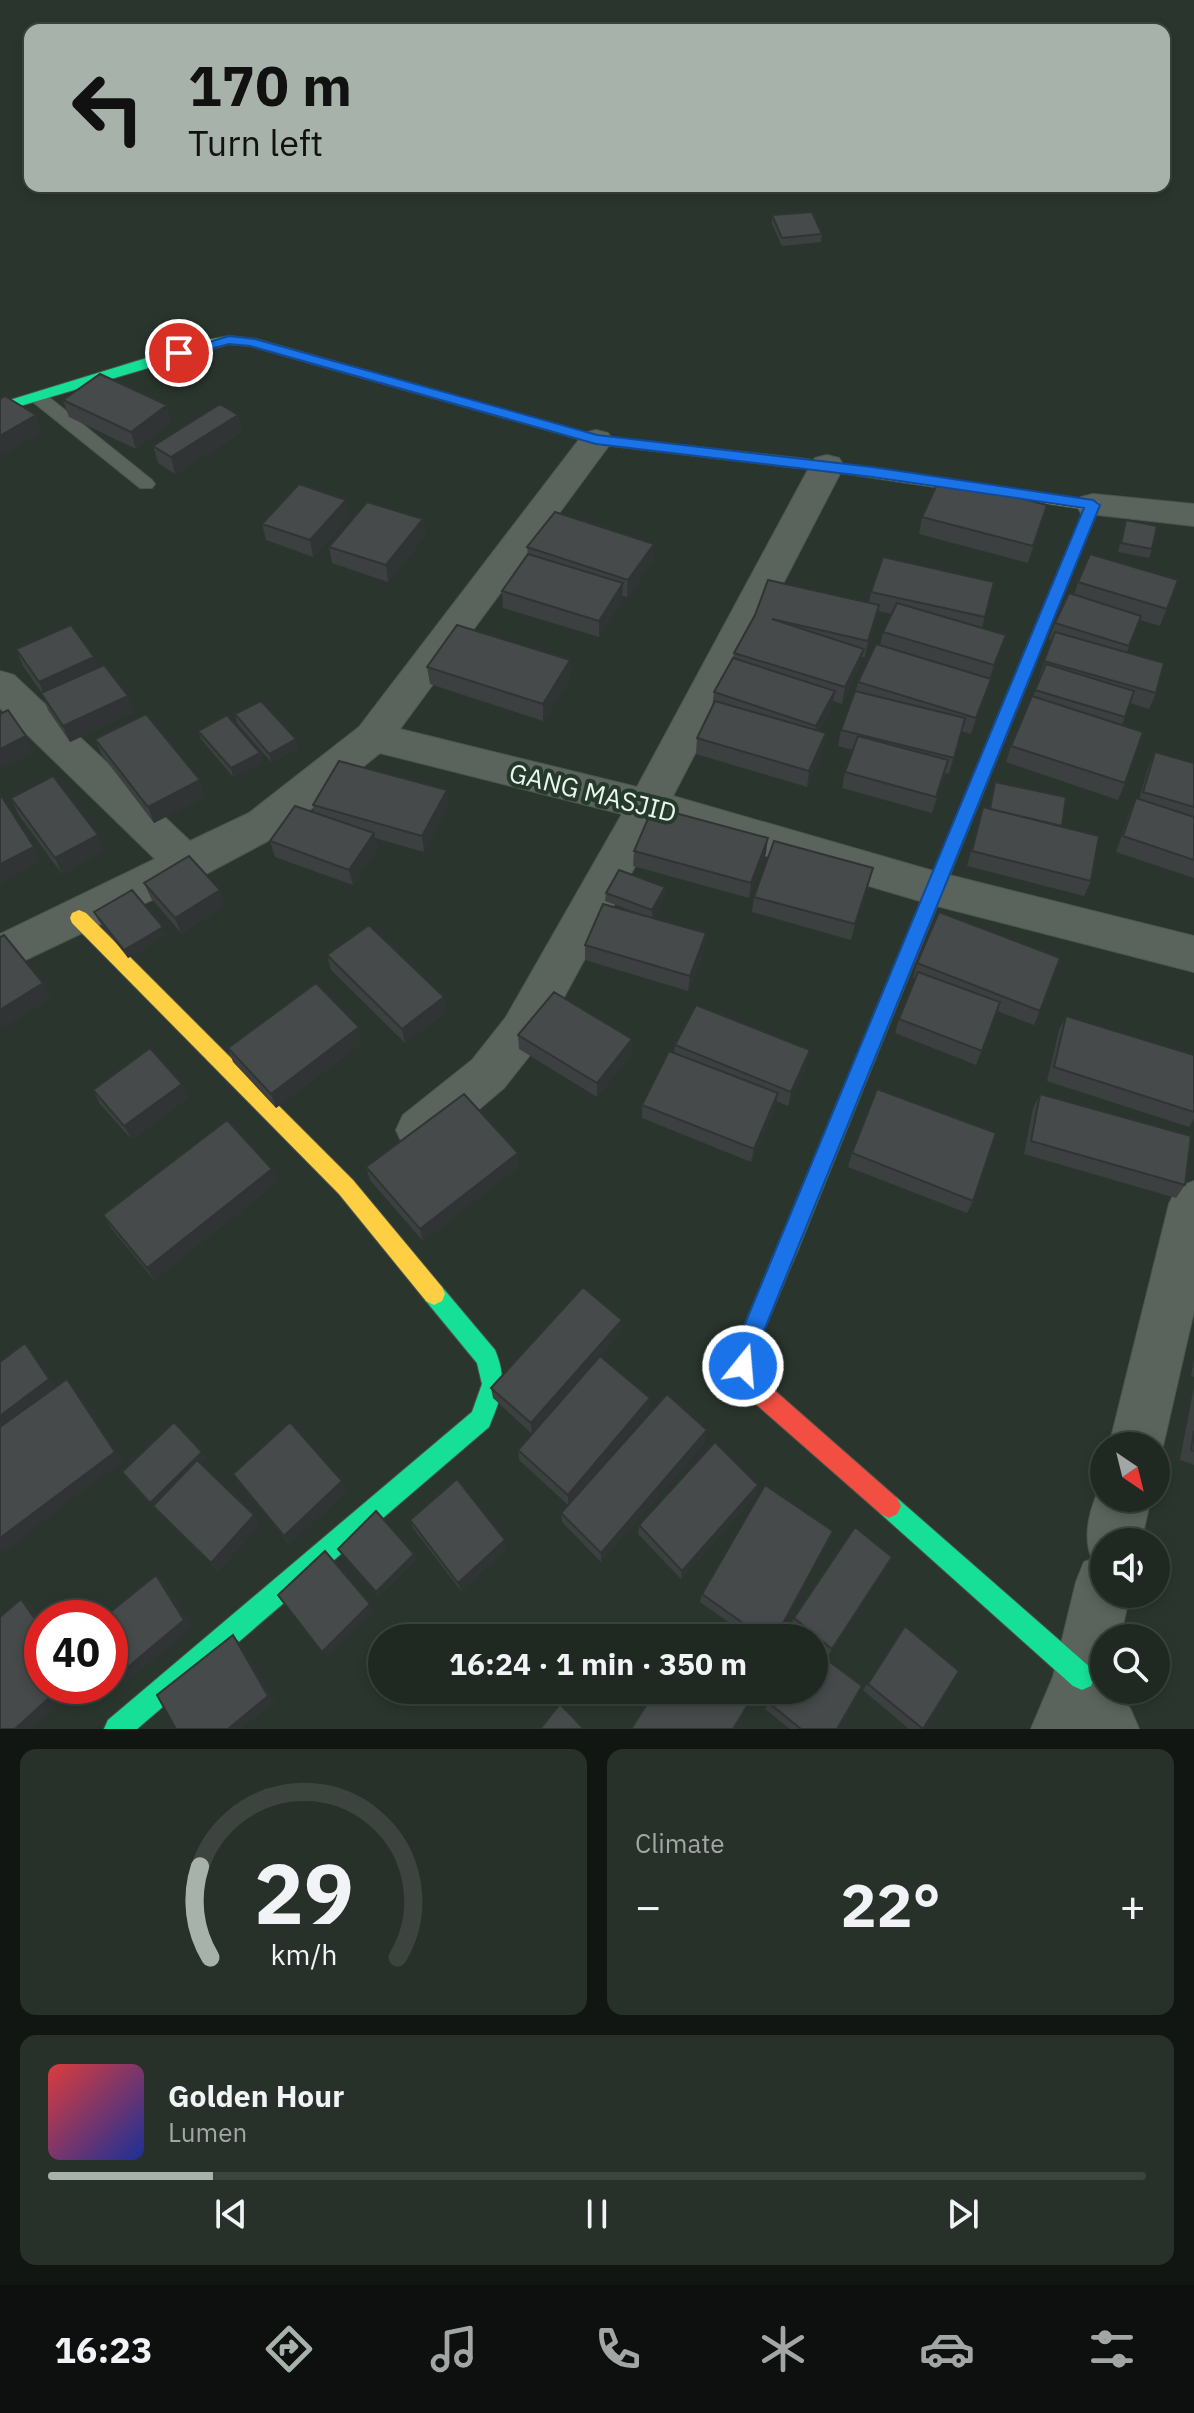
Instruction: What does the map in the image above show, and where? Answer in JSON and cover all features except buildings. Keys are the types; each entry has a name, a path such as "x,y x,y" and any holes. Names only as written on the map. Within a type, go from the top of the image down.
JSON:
{"street":[{"path":"0,408 229,340 251,342 596,440 827,466 1093,505 1194,515"},
{"path":"0,954 79,918 264,824 373,737 596,440"},
{"path":"346,1187 458,1102 488,1074 522,1031 648,805 827,466"},
{"path":"1081,1708 757,1390 743,1366 750,1338 1093,505"},
{"path":"0,685 187,864"},
{"name":"GANG MASJID","path":"373,737 648,805 937,889 1194,954"},
{"path":"79,918 346,1187 487,1358 493,1384 481,1419 117,1729"},
{"path":"1139,1432 1194,1204"},
{"path":"1081,1708 1099,1608"}],"lane":[{"path":"39,398 146,484"}],"traffic: fast":[{"path":"0,408 207,344 229,340 251,342 596,440 798,463"},
{"path":"788,1247 1029,660"},
{"path":"117,1729 481,1419 493,1384 487,1358 434,1294"},
{"path":"889,1506 1082,1677"}],"traffic: slow":[{"path":"798,463 1093,505 1029,660"},
{"path":"79,918 346,1187 434,1294"}],"traffic: jam":[{"path":"788,1247 750,1338 743,1366 757,1390 889,1506"}],"route":[{"path":"179,353 229,340 251,342 596,440 872,472 1093,505 750,1338 743,1366"}]}
